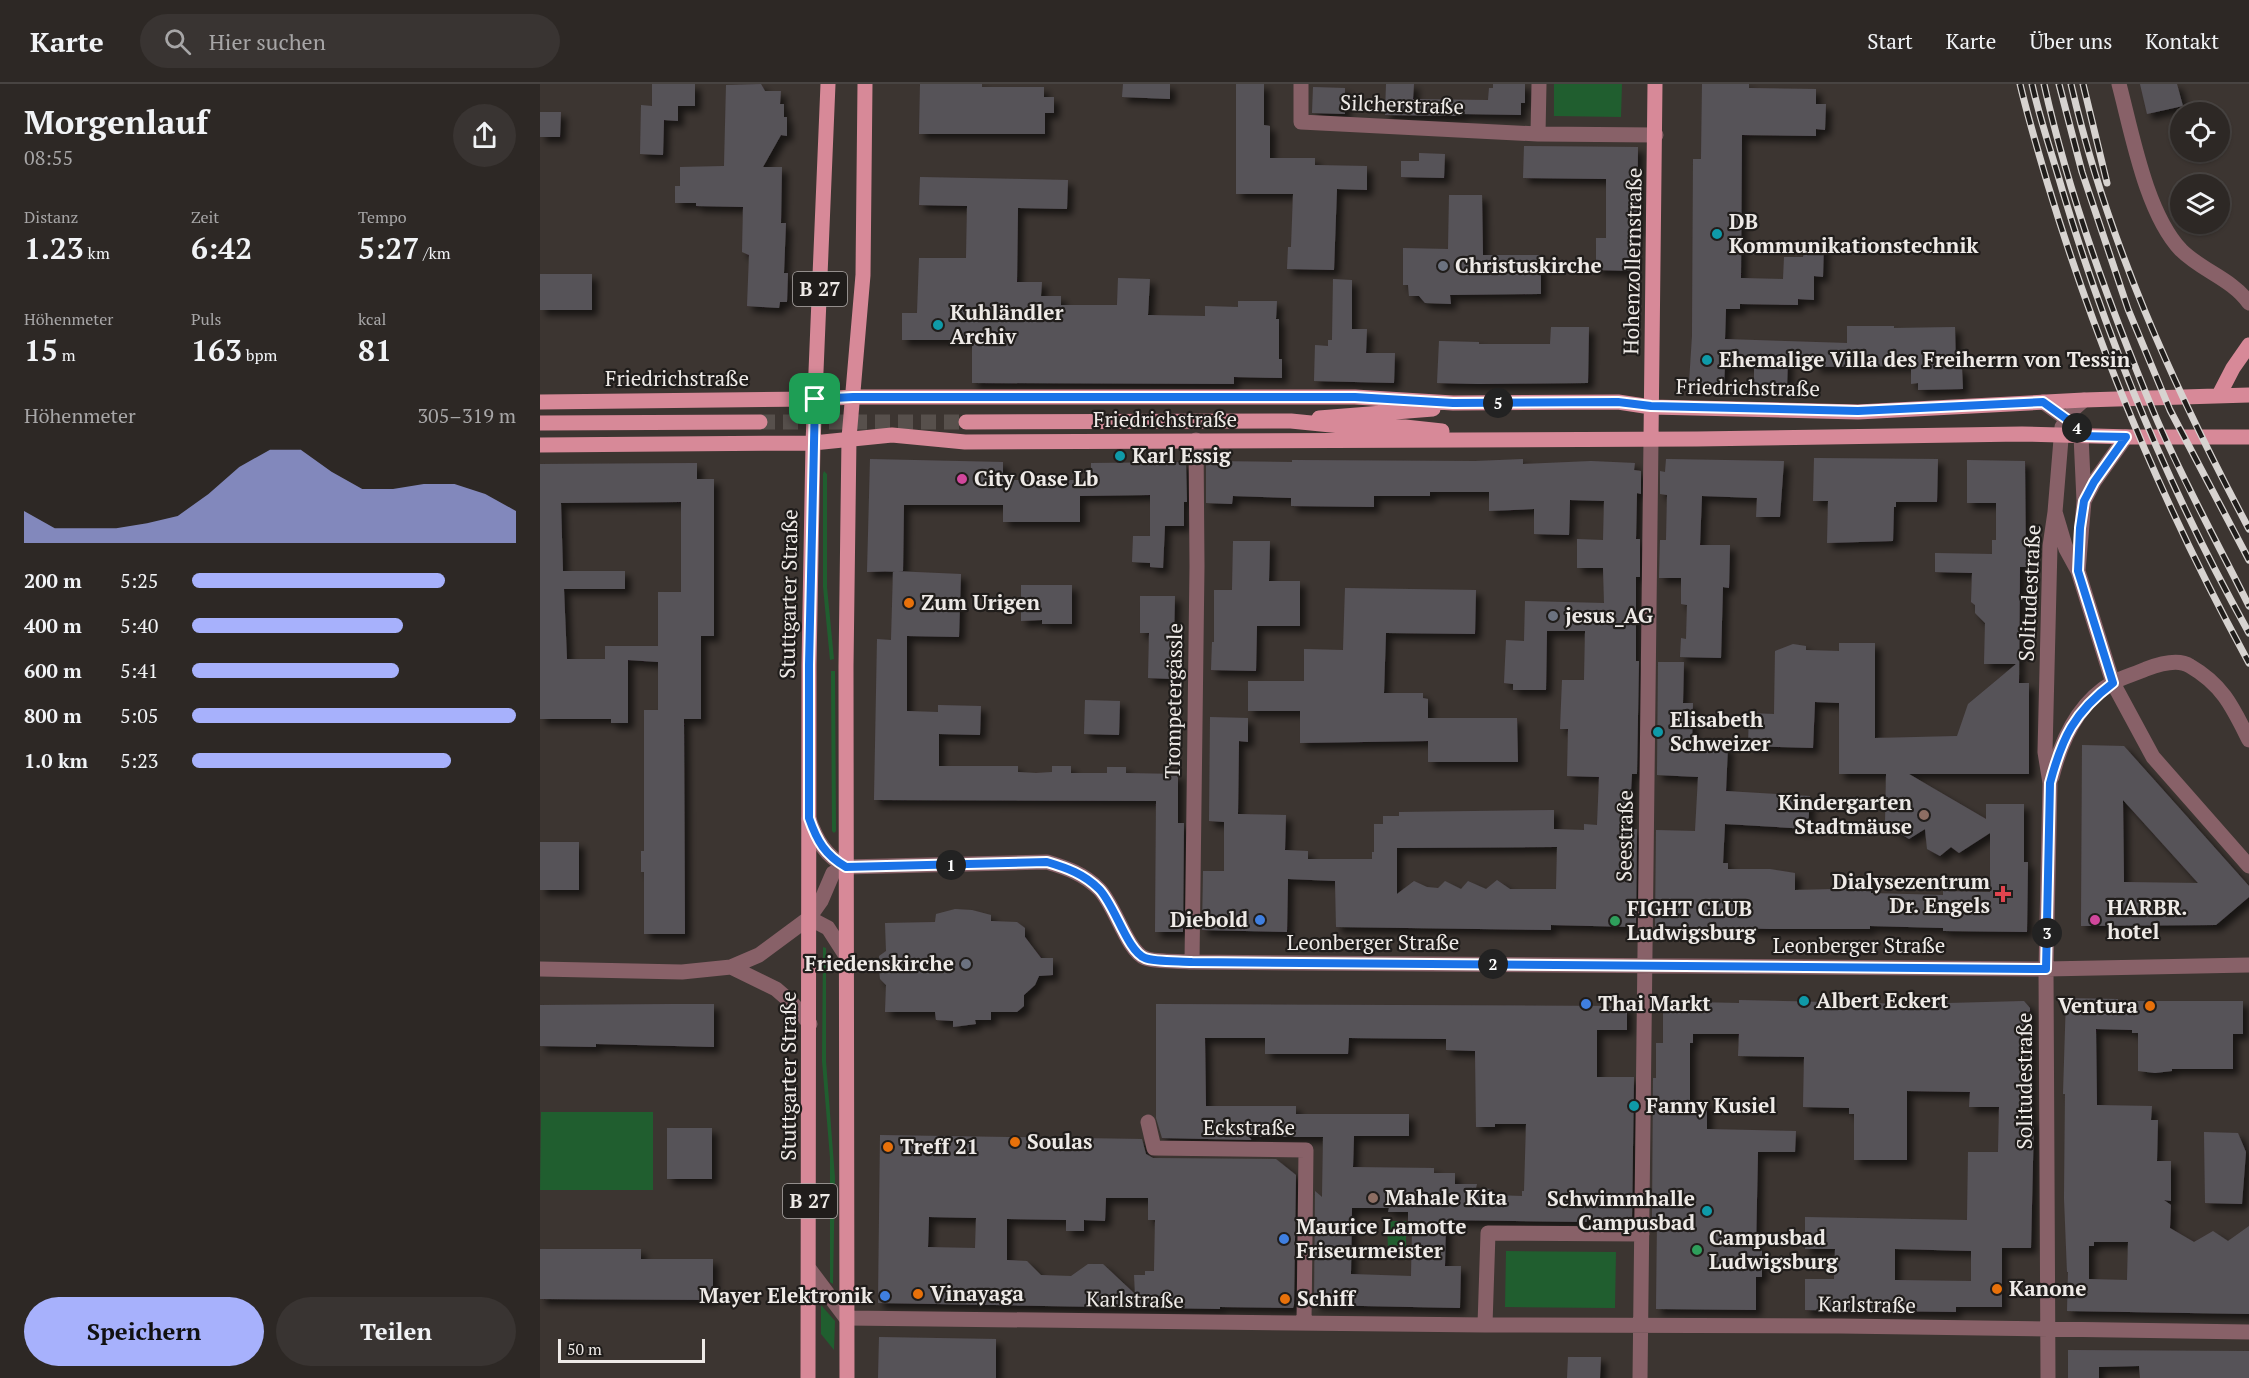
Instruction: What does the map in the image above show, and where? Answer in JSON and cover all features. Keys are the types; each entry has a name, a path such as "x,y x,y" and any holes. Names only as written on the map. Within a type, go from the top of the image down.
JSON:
{"main road":[{"name":"Stuttgarter Straße","path":"808,1378 810,1270 809,665 813,443 828,84"},
{"name":"B 27","path":"847,1378 846,867 849,438 863,275 865,84"},
{"name":"Hohenzollernstraße","path":"1651,439 1655,84"},
{"path":"2219,395 2233,368 2249,345"},
{"name":"Friedrichstraße","path":"853,397 1355,397 1453,403 1618,402 1651,406 1858,411 2249,395"},
{"path":"815,399 853,397"},
{"name":"Friedrichstraße","path":"540,402 815,399"},
{"name":"Friedrichstraße","path":"1291,421 1350,414 1425,411 1453,403"},
{"name":"Friedrichstraße","path":"966,422 1291,421 1351,427 1405,427 1444,431 1481,439"},
{"name":"Friedrichstraße","path":"540,423 760,422"},
{"name":"Friedrichstraße","path":"849,438 892,435 965,442 2060,435 2249,437"},
{"path":"540,445 813,443 849,438"}],"street":[{"name":"Silcherstraße","path":"1301,84 1301,122 1538,134"},
{"path":"1539,84 1538,134 1656,135"},
{"path":"2119,84 2149,190 2170,236 2198,264 2234,286 2249,303"},
{"path":"2084,400 2067,418 2060,435 2055,512 2063,543 2078,571 2113,683 2153,757 2249,866"},
{"path":"2043,402 2075,425 2081,436 2084,501 2078,571"},
{"path":"2084,501 2099,473 2126,437"},
{"name":"Seestraße","path":"1640,1378 1651,439"},
{"name":"Trompetergässle","path":"1192,962 1197,566 1196,440"},
{"name":"Solitudestraße","path":"2048,1378 2046,969 2050,783 2045,752 2050,546 2055,512"},
{"name":"Solitudestraße","path":"2050,783 2057,755 2074,720 2097,695 2113,683 2162,663 2188,664 2222,690 2249,740"},
{"name":"Stuttgarter Straße","path":"809,818 824,851 846,867"},
{"name":"Leonberger Straße","path":"846,867 1047,862 1076,870 1101,890 1124,928 1131,946 1145,958 1192,962 2046,969 2249,965"},
{"path":"540,969 682,972 731,967 759,955 809,918 821,901 833,873 846,867"},
{"path":"809,918 828,928 846,956"},
{"path":"731,967 776,989 810,1024"},
{"name":"Eckstraße","path":"1148,1122 1154,1148 1306,1149 1304,1323"},
{"path":"1485,1325 1488,1233 1642,1234"},
{"path":"810,1270 846,1318"},
{"name":"Karlstraße","path":"846,1318 1485,1325 1641,1324 2249,1332"}],"green space":[{"path":"1554,84 1622,84 1621,117 1554,116"},
{"path":"824,471 827,474 827,587 834,659 830,660 823,587"},
{"path":"831,671 835,671 836,831 834,833 832,831"},
{"path":"823,947 826,948 826,1061 835,1178 833,1284 830,1282 830,1158 822,1061"},
{"path":"541,1112 653,1112 653,1190 540,1190"},
{"path":"1387,1221 1406,1221 1406,1250 1388,1250"},
{"path":"1506,1251 1616,1252 1615,1308 1505,1307"},
{"path":"821,1305 835,1321 834,1350 821,1334"}],"building":[{"path":"652,84 695,84 695,106 678,106 678,121 664,120 663,155 640,154 641,105 652,106"},
{"path":"761,84 765,91 781,91 780,104 784,104 784,117 787,117 787,136 781,135 763,167 782,167 781,223 786,223 784,273 788,273 787,302 780,302 779,308 747,306 749,255 742,252 743,207 675,203 675,186 680,186 680,167 724,166 726,85"},
{"path":"920,84 1044,87 1044,97 1054,97 1054,113 1045,113 1045,134 919,134"},
{"path":"1123,84 1170,84 1170,99 1122,97"},
{"path":"1236,84 1264,84 1264,125 1270,126 1270,158 1315,158 1315,165 1367,166 1367,190 1337,189 1334,270 1287,269 1288,247 1291,247 1293,194 1236,194"},
{"path":"1386,84 1414,84 1413,99 1488,100 1489,88 1493,88 1493,84 1525,84 1525,103 1521,103 1521,115 1385,115"},
{"path":"1702,84 1749,84 1749,88 1816,89 1816,104 1826,104 1825,130 1816,129 1816,136 1742,135 1741,278 1783,279 1784,257 1803,257 1804,240 1824,241 1823,277 1814,276 1814,300 1798,299 1798,305 1740,304 1740,309 1726,309 1725,339 1847,343 1847,326 1955,327 1956,368 1962,368 1963,389 1918,390 1918,383 1911,384 1911,366 1815,367 1815,359 1788,358 1787,388 1754,388 1754,365 1725,366 1724,384 1689,383 1692,336 1693,159 1701,159"},
{"path":"2140,84 2177,84 2182,102 2170,102 2170,109 2147,114"},
{"path":"1313,87 1345,88 1345,114 1312,113"},
{"path":"540,112 561,112 560,137 540,137"},
{"path":"1524,146 1638,147 1637,232 1633,232 1633,271 1596,270 1596,238 1606,238 1606,179 1523,178"},
{"path":"1419,153 1445,154 1444,178 1401,177 1401,161 1419,161"},
{"path":"920,177 1068,180 1067,209 1018,208 1017,282 1042,282 1041,296 1061,296 1061,305 1117,305 1118,278 1150,279 1148,315 1205,316 1205,306 1238,307 1238,301 1277,301 1276,319 1279,319 1279,359 1282,359 1282,378 1234,377 1234,384 972,383 972,340 902,340 902,313 917,313 919,258 966,258 967,206 919,205"},
{"path":"1449,195 1482,195 1483,255 1541,255 1541,294 1450,295 1451,304 1425,303 1419,296 1409,296 1408,285 1403,285 1403,248 1448,249"},
{"path":"540,274 592,274 592,310 540,310"},
{"path":"1333,279 1352,280 1352,329 1367,329 1366,353 1395,353 1394,383 1314,381 1315,345 1328,346 1328,340 1332,340"},
{"path":"1551,327 1589,327 1588,383 1437,383 1439,341 1479,342 1479,344 1550,344"},
{"path":"1814,458 1938,459 1937,502 1896,502 1893,541 1827,543 1828,501 1813,501"},
{"path":"870,459 1003,462 1003,480 1091,480 1091,463 1186,462 1187,502 1184,502 1184,526 1165,526 1163,568 1150,567 1150,563 1132,562 1133,536 1150,536 1150,495 1080,496 1080,522 1003,522 1003,505 904,505 903,571 867,572"},
{"path":"1523,459 1523,464 1591,461 1635,463 1634,470 1641,471 1641,494 1637,493 1636,539 1640,539 1640,577 1636,577 1636,661 1639,661 1637,774 1632,774 1629,826 1630,829 1637,829 1636,925 1632,927 1551,925 1551,930 1336,927 1335,881 1288,879 1287,932 1202,930 1203,871 1224,871 1224,822 1209,821 1210,717 1248,718 1248,742 1239,741 1238,814 1286,815 1285,850 1308,851 1308,859 1372,859 1374,824 1383,824 1383,816 1399,816 1399,812 1554,810 1554,829 1584,830 1584,824 1597,825 1599,777 1567,776 1568,729 1560,729 1562,680 1584,680 1585,631 1547,631 1546,690 1513,690 1513,684 1504,683 1506,640 1524,641 1525,601 1604,603 1603,568 1577,568 1577,539 1603,540 1604,501 1570,500 1569,535 1534,534 1534,509 1489,511 1489,492 1430,492 1430,496 1374,496 1374,507 1291,506 1291,498 1233,496 1232,504 1206,503 1206,461","holes":["1557,847 1556,889 1510,889 1497,880 1486,889 1468,881 1461,889 1445,881 1438,888 1427,887 1414,881 1397,894 1397,848"]},
{"path":"1666,459 1784,461 1780,517 1756,517 1757,498 1702,496 1700,545 1730,545 1729,588 1723,587 1721,658 1680,657 1681,638 1686,639 1687,605 1681,604 1681,578 1659,578 1660,540 1666,540 1667,495 1660,494 1660,471 1665,472"},
{"path":"1967,460 2025,461 2026,567 2020,567 2019,683 2029,683 2029,774 1909,774 1986,819 1986,804 2024,804 2024,862 2028,862 2027,932 1943,931 1943,928 1870,926 1870,929 1770,929 1655,926 1656,830 1695,831 1698,777 1657,775 1658,662 1684,662 1683,703 1693,703 1692,744 1728,746 1726,791 1810,796 1808,829 1725,824 1723,863 1728,863 1728,869 1770,869 1795,873 1795,890 1833,889 1833,878 1871,878 1871,893 1943,895 1943,891 1990,892 1990,833 1959,853 1951,847 1940,856 1927,849 1925,829 1909,839 1885,824 1886,774 1839,774 1839,703 1815,702 1813,748 1748,746 1749,713 1774,714 1775,651 1793,644 1806,646 1806,650 1839,651 1839,643 1875,643 1875,738 1957,736 1968,704 2016,664 1984,664 1985,623 1975,613 1975,605 1971,602 1972,573 1935,572 1935,553 1992,554 1992,540 1996,540 1996,503 1967,503"},
{"path":"697,463 697,479 714,479 714,636 701,636 701,719 684,719 685,934 644,934 644,872 641,872 641,851 644,851 644,710 658,710 658,662 628,660 628,723 611,723 611,719 540,719 540,464","holes":["681,502 681,592 658,592 658,646 605,646 605,659 567,659 564,589 625,589 625,571 563,571 561,503"]},
{"path":"1233,541 1270,541 1269,581 1300,581 1300,626 1257,626 1256,671 1211,670 1212,642 1214,642 1214,590 1232,590"},
{"path":"893,571 961,574 959,637 907,636 907,711 938,712 938,705 981,706 980,735 939,734 939,766 1018,766 1018,772 1036,773 1052,772 1052,766 1071,766 1071,773 1107,773 1107,767 1126,767 1126,773 1178,774 1178,823 1184,823 1183,932 1155,932 1156,801 874,800 877,639 891,640"},
{"path":"1021,585 1072,585 1072,624 1042,624 1042,620 1021,621"},
{"path":"1345,588 1476,590 1475,634 1386,633 1384,693 1423,693 1423,698 1428,699 1428,718 1517,718 1518,762 1428,762 1428,741 1300,743 1300,711 1248,711 1248,681 1304,681 1304,649 1343,650"},
{"path":"1140,596 1175,596 1173,679 1148,678 1149,633 1140,633"},
{"path":"1085,700 1120,701 1119,735 1084,734"},
{"path":"2082,745 2124,746 2249,886 2249,897 2216,925 2081,926","holes":["2123,800 2198,883 2124,882"]},
{"path":"540,842 579,842 579,890 540,890"},
{"name":"Friedenskirche","path":"955,909 972,910 991,915 991,921 1017,922 1025,928 1025,937 1041,958 1053,958 1053,975 1039,976 1035,985 1024,995 1024,1006 1017,1012 991,1012 991,1020 975,1020 976,1024 953,1027 953,1021 936,1020 935,1012 885,1012 886,985 880,979 879,956 886,951 885,923 935,922 936,914"},
{"path":"2066,998 2118,999 2118,1001 2243,1001 2243,1034 2233,1034 2233,1069 2172,1069 2172,1071 2155,1073 2138,1071 2138,1033 2132,1033 2132,1030 2096,1029 2097,1105 2152,1106 2151,1120 2158,1120 2157,1161 2171,1161 2171,1201 2164,1200 2171,1205 2170,1228 2194,1242 2213,1231 2228,1241 2249,1226 2249,1314 2067,1311 2068,1272 2064,1198 2065,1094 2063,1094","holes":["2094,1242 2128,1242 2127,1280 2089,1279 2089,1246 2094,1246"]},
{"path":"1739,1000 1911,1004 2024,1001 2030,1008 2031,1120 2034,1120 2031,1248 2002,1248 2002,1307 1956,1307 1956,1312 1805,1310 1805,1279 1834,1279 1835,1249 1805,1249 1805,1217 1967,1220 1968,1152 1998,1152 1999,1107 1969,1107 1970,1092 1907,1091 1907,1160 1854,1160 1854,1114 1849,1114 1849,1108 1803,1107 1804,1057 1738,1056 1739,1034 1693,1034 1693,1043 1690,1043 1690,1101 1707,1101 1707,1129 1796,1131 1795,1152 1758,1152 1756,1248 1762,1248 1762,1277 1756,1277 1756,1310 1656,1309 1657,1221 1652,1221 1653,1078 1656,1078 1656,1043 1663,1043 1663,1010 1693,1011 1693,1002 1739,1003","holes":["1895,1249 1971,1251 1971,1281 1895,1280"]},
{"path":"714,1004 714,1047 596,1044 596,1047 540,1046 540,1005"},
{"path":"1156,1004 1627,1006 1627,1030 1597,1030 1597,1077 1634,1077 1632,1220 1587,1219 1587,1222 1446,1220 1445,1266 1461,1266 1460,1308 1314,1305 1315,1191 1322,1197 1323,1137 1249,1137 1252,1140 1162,1138 1156,1118","holes":["1205,1038 1265,1038 1265,1054 1348,1054 1349,1038 1446,1039 1446,1050 1475,1051 1476,1127 1495,1127 1495,1124 1526,1124 1522,1196 1492,1195 1492,1189 1476,1188 1477,1184 1455,1184 1455,1173 1434,1173 1434,1168 1353,1167 1354,1136 1409,1136 1409,1114 1296,1114 1296,1106 1206,1106","1352,1208 1389,1208 1388,1212 1408,1212 1408,1229 1412,1229 1411,1276 1351,1274"]},
{"path":"667,1128 712,1128 712,1179 667,1179"},
{"path":"2204,1132 2238,1133 2246,1152 2242,1204 2205,1203"},
{"path":"880,1135 1142,1139 1146,1154 1153,1158 1276,1159 1296,1175 1293,1308 1220,1307 1220,1309 878,1303","holes":["1106,1198 1148,1198 1148,1220 1155,1220 1154,1271 1145,1271 1145,1275 1134,1275 1135,1294 1103,1264 1088,1264 1071,1276 1041,1275 1027,1261 1007,1260 1007,1219 1066,1220 1066,1231 1084,1231 1084,1220 1105,1221","929,1217 976,1218 975,1248 928,1247"]},
{"path":"540,1249 641,1249 641,1259 713,1259 713,1300 540,1299"},
{"path":"879,1337 996,1339 996,1378 878,1378"},
{"path":"2068,1350 2249,1351 2249,1378 2140,1378 2139,1366 2099,1367 2099,1378 2068,1378"},
{"path":"1568,1357 1601,1357 1600,1378 1567,1378"}],"tunnel":[{"path":"760,422 966,422"}],"railway":[{"path":"2020,84 2068,247 2112,369 2162,488 2249,663"},
{"path":"2032,84 2080,247 2121,360 2193,526 2249,633"},
{"path":"2044,84 2078,209 2122,333 2176,462 2249,606"},
{"path":"2059,84 2082,172 2128,309 2170,410 2249,560"},
{"path":"2071,84 2103,200 2123,257 2169,368 2249,529"},
{"path":"2083,84 2107,183"}],"place":[{"name":"DB Kommunikationstechnik","path":"1717,234"},
{"name":"Christuskirche","path":"1443,266"},
{"name":"Kuhländler Archiv","path":"938,325"},
{"name":"Ehemalige Villa des Freiherrn von Tessin","path":"1707,360"},
{"name":"Karl Essig","path":"1120,456"},
{"name":"City Oase Lb","path":"962,479"},
{"name":"Zum Urigen","path":"909,603"},
{"name":"jesus_AG","path":"1553,616"},
{"name":"Elisabeth Schweizer","path":"1658,732"},
{"name":"Kindergarten Stadtmäuse","path":"1924,815"},
{"name":"Dialysezentrum Dr. Engels","path":"2003,894"},
{"name":"Diebold","path":"1260,920"},
{"name":"HARBR. hotel","path":"2095,920"},
{"name":"FIGHT CLUB Ludwigsburg","path":"1615,921"},
{"name":"Friedenskirche","path":"966,964"},
{"name":"Albert Eckert","path":"1804,1001"},
{"name":"Thai Markt","path":"1586,1004"},
{"name":"Ventura","path":"2150,1006"},
{"name":"Fanny Kusiel","path":"1634,1106"},
{"name":"Soulas","path":"1015,1142"},
{"name":"Treff 21","path":"888,1147"},
{"name":"Mahale Kita","path":"1373,1198"},
{"name":"Schwimmhalle Campusbad","path":"1707,1211"},
{"name":"Maurice Lamotte Friseurmeister","path":"1284,1239"},
{"name":"Campusbad Ludwigsburg","path":"1697,1250"},
{"name":"Kanone","path":"1997,1289"},
{"name":"Vinayaga","path":"918,1294"},
{"name":"Mayer Elektronik","path":"885,1296"},
{"name":"Schiff","path":"1285,1299"}],"route":[{"path":"853,397 1355,397 1453,403 1618,402 1651,406 1858,411 2043,402 2075,425 2081,436 2126,437 2111,455 2084,501 2078,571 2113,683 2097,695 2074,720 2057,755 2050,783 2046,969 1192,962 1145,958 1131,946 1124,928 1101,890 1076,870 1047,862 846,867 824,851 809,818 809,665 815,399 853,397"}]}
